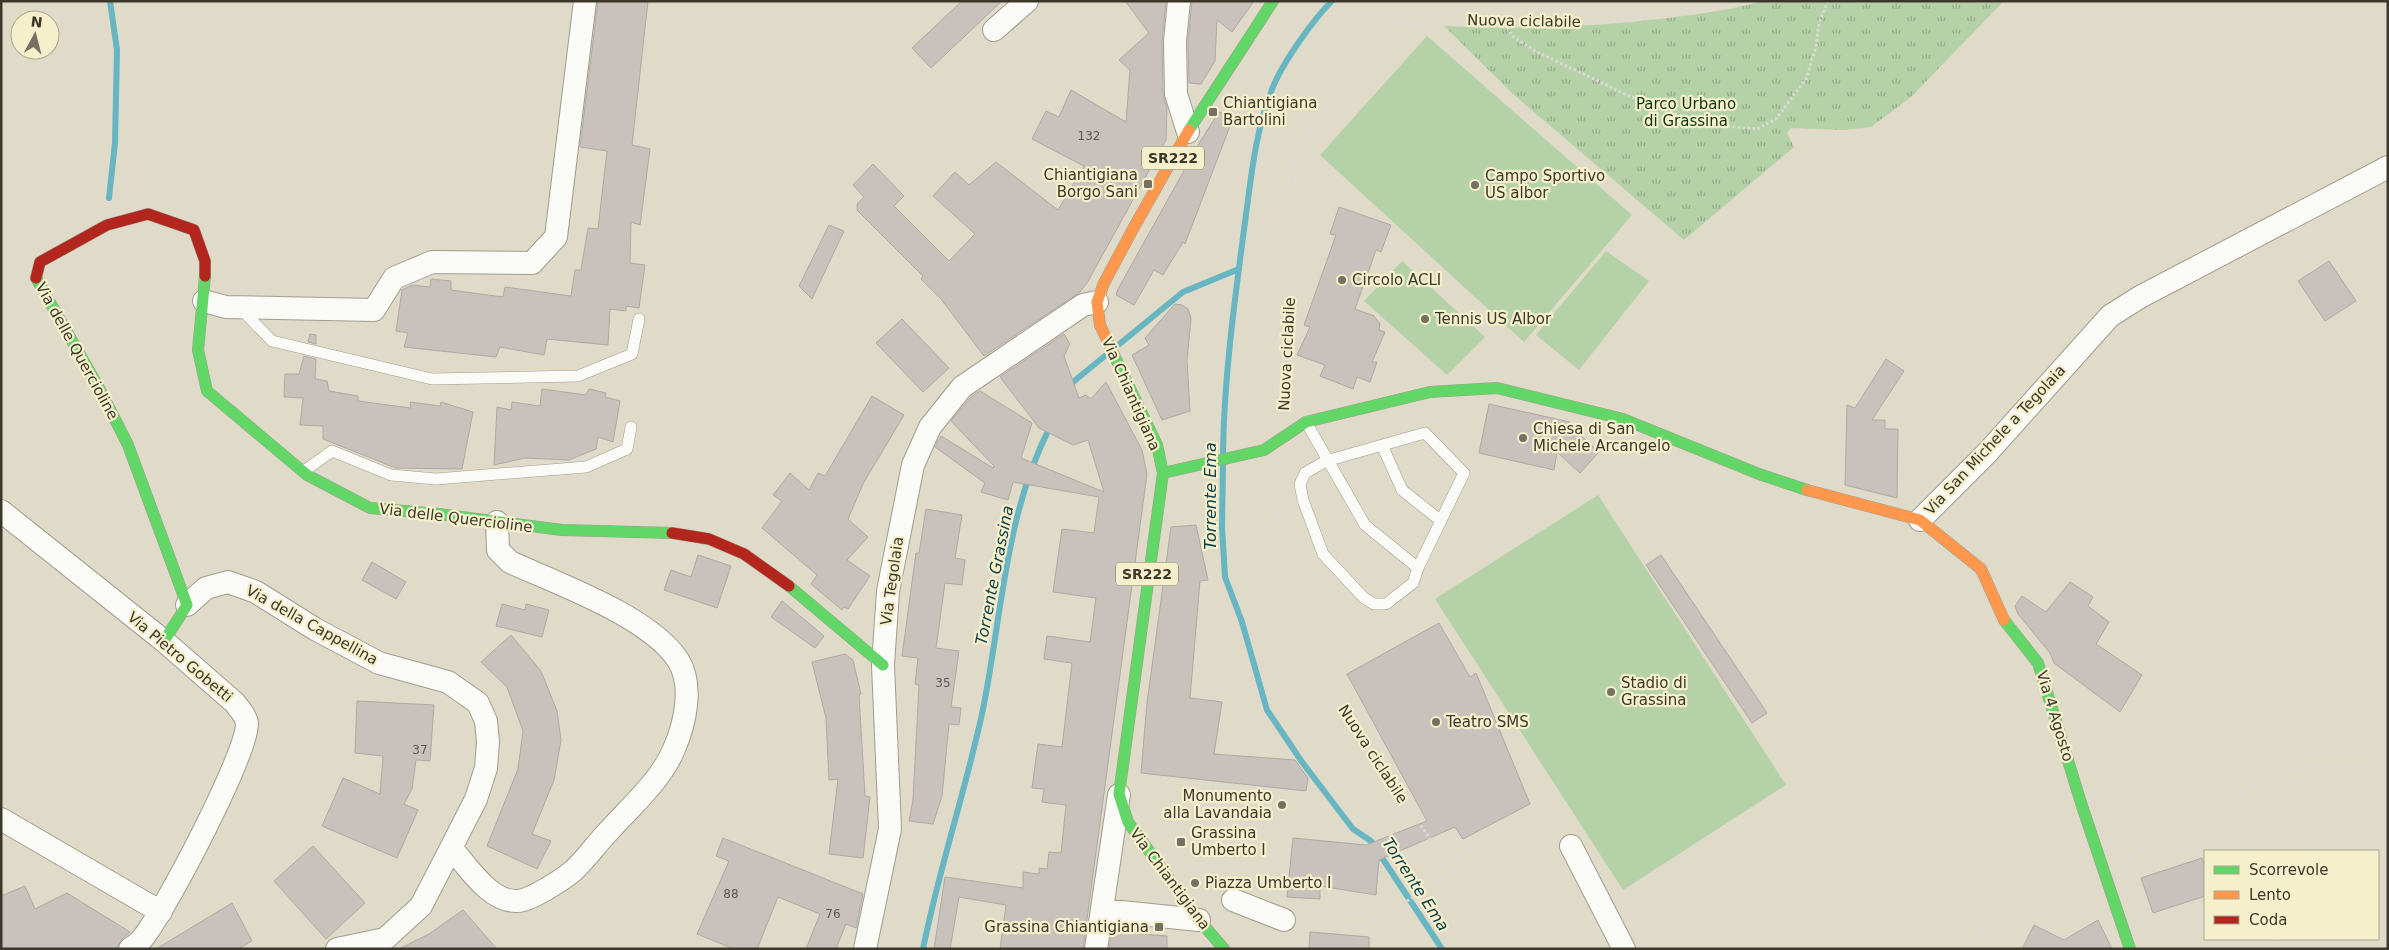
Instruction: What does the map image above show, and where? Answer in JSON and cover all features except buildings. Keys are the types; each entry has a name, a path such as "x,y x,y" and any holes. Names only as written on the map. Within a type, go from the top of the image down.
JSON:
{"street":[{"path":"204,301 226,307 239,308 374,310 394,278 432,262 532,263 556,237 586,1"},
{"path":"994,30 1027,1"},
{"path":"1179,1 1175,42 1176,94 1188,132"},
{"name":"Via Chiantigiana","path":"1224,949 1200,920 1128,822 1119,794 1162,473 1157,444 1100,325 1098,302 1104,283 1188,132 1273,1"},
{"name":"Via San Michele a Tegolaia","path":"1162,473 1258,451 1281,441 1299,424 1306,422 1430,392 1497,388 1623,419 1768,477 1836,500 1920,520 1987,453 2110,316 2149,292 2388,167"},
{"name":"Via delle Quercioline","path":"187,605 128,445 99,388 36,278 40,262 66,246 107,225 148,214 194,230 205,261 204,301 198,350 207,391 304,471 370,508 562,530 670,534 710,539 744,554 777,576 883,665"},
{"name":"Via Tegolaia","path":"865,949 890,829 883,665 888,591 900,522 913,465 930,427 962,387 1083,305 1098,302"},
{"name":"Via Pietro Gobetti","path":"1,511 164,641 235,703 243,712 247,722 236,764 161,912 141,941 130,949"},
{"name":"Via 4 Agosto","path":"1920,520 1981,569 2004,622 2038,663 2082,806 2105,869 2130,949"},
{"path":"451,848 496,896 517,902 535,895 573,871 657,776 674,750 686,700 686,680 679,661 659,639 623,614 510,562 498,550 497,522"},
{"name":"Via della Cappellina","path":"187,605 206,588 228,582 256,592 315,629 380,663 448,682 478,703 486,721 488,742 486,768 476,799 421,906 385,939 338,949"},
{"path":"164,641 187,605"},
{"path":"1096,949 1119,794"},
{"path":"1,819 161,912"},
{"path":"1571,846 1624,949"},
{"path":"1233,900 1284,920"},
{"path":"1102,910 1200,920"}],"lane":[{"path":"239,308 272,341 432,379 578,376 632,354 639,319"},
{"path":"1306,422 1326,461 1365,525 1418,568"},
{"path":"304,471 332,451 391,475 436,479 586,467 627,449 631,427"},
{"path":"1426,433 1464,473 1418,568 1414,584 1386,604 1374,604 1364,598 1323,554 1302,500 1300,484 1305,473 1326,461 1382,446 1426,433"},
{"path":"1382,446 1402,490 1441,521"}],"path":[{"name":"Nuova ciclabile","path":"1284,410 1291,254 1290,187 1294,162 1304,138 1360,50 1391,27 1448,19 1557,24 1629,20 1742,1"},
{"path":"1505,23 1512,36 1535,51 1642,102 1684,117 1725,126 1756,128 1776,119 1806,79 1816,47 1819,23 1828,1"},
{"name":"Nuova ciclabile","path":"1258,451 1312,656 1332,692 1437,849 1480,865 1518,894 1565,949"},
{"path":"1951,949 2046,898 2066,876 2080,871 2095,873 2105,869 2276,774 2302,768 2388,764"},
{"path":"1454,856 1485,840 1480,831"},
{"path":"2365,850 2388,838"},
{"path":"1284,920 1364,928 1470,862"}],"green space":[{"name":"Parco Urbano di Grassina","path":"1763,1 2004,1 1910,98 1871,127 1845,130 1791,128 1787,133 1794,147 1684,240 1513,94 1444,26 1531,28 1619,23 1709,12"},
{"name":"Campo Sportivo US albor","path":"1427,36 1632,215 1524,342 1320,155"},
{"name":"Tennis US Albor","path":"1606,251 1649,281 1579,370 1536,335"},
{"name":"Tennis US Albor","path":"1402,261 1485,337 1447,375 1364,301"},
{"name":"Stadio di Grassina","path":"1598,495 1786,785 1623,890 1435,599"}],"waterway":[{"path":"109,198 115,143 117,50 110,1"},
{"name":"Torrente Ema","path":"1223,453 1225,395 1234,308 1257,140 1275,81 1306,32 1332,1"},
{"name":"Torrente Grassina","path":"1117,346 1183,292 1239,269"},
{"name":"Torrente Grassina","path":"1070,389 1073,382 1106,355"},
{"name":"Torrente Grassina","path":"923,949 983,709 1014,530 1035,460 1050,427"},
{"name":"Torrente Ema","path":"1223,466 1222,527 1225,577 1242,622 1267,710 1302,762 1353,829 1371,841 1442,949"}],"traffic: fast":[{"path":"1189,130 1273,1"},
{"path":"205,276 198,350 207,391 307,475 370,508 439,514 562,530 672,533"},
{"path":"36,278 99,388 128,445 187,605 164,641"},
{"path":"1114,355 1157,445 1163,473 1119,794 1128,822 1199,920 1224,949"},
{"path":"1163,473 1264,450 1306,422 1430,392 1497,388 1623,419 1759,474 1807,490"},
{"path":"789,586 883,665"},
{"path":"2004,620 2038,663 2082,806 2130,949"}],"traffic: slow":[{"path":"1114,355 1100,325 1097,302 1104,283 1189,130"},
{"path":"1807,490 1920,520 1981,569 2004,620"}],"traffic: jam":[{"path":"36,278 40,262 107,225 148,214 194,230 205,261 205,276"},
{"path":"672,533 709,539 744,554 789,586"}],"place":[{"name":"Chiantigiana Bartolini","path":"1213,112"},
{"name":"Chiantigiana Borgo Sani","path":"1148,184"},
{"name":"Campo Sportivo US albor","path":"1475,185"},
{"name":"Circolo ACLI","path":"1342,280"},
{"name":"Tennis US Albor","path":"1425,319"},
{"name":"Chiesa di San Michele Arcangelo","path":"1523,438"},
{"name":"Stadio di Grassina","path":"1611,692"},
{"name":"Teatro SMS","path":"1436,722"},
{"name":"Monumento alla Lavandaia","path":"1282,805"},
{"name":"Grassina Umberto I","path":"1181,842"},
{"name":"Piazza Umberto I","path":"1195,883"},
{"name":"Grassina Chiantigiana","path":"1159,927"}]}
